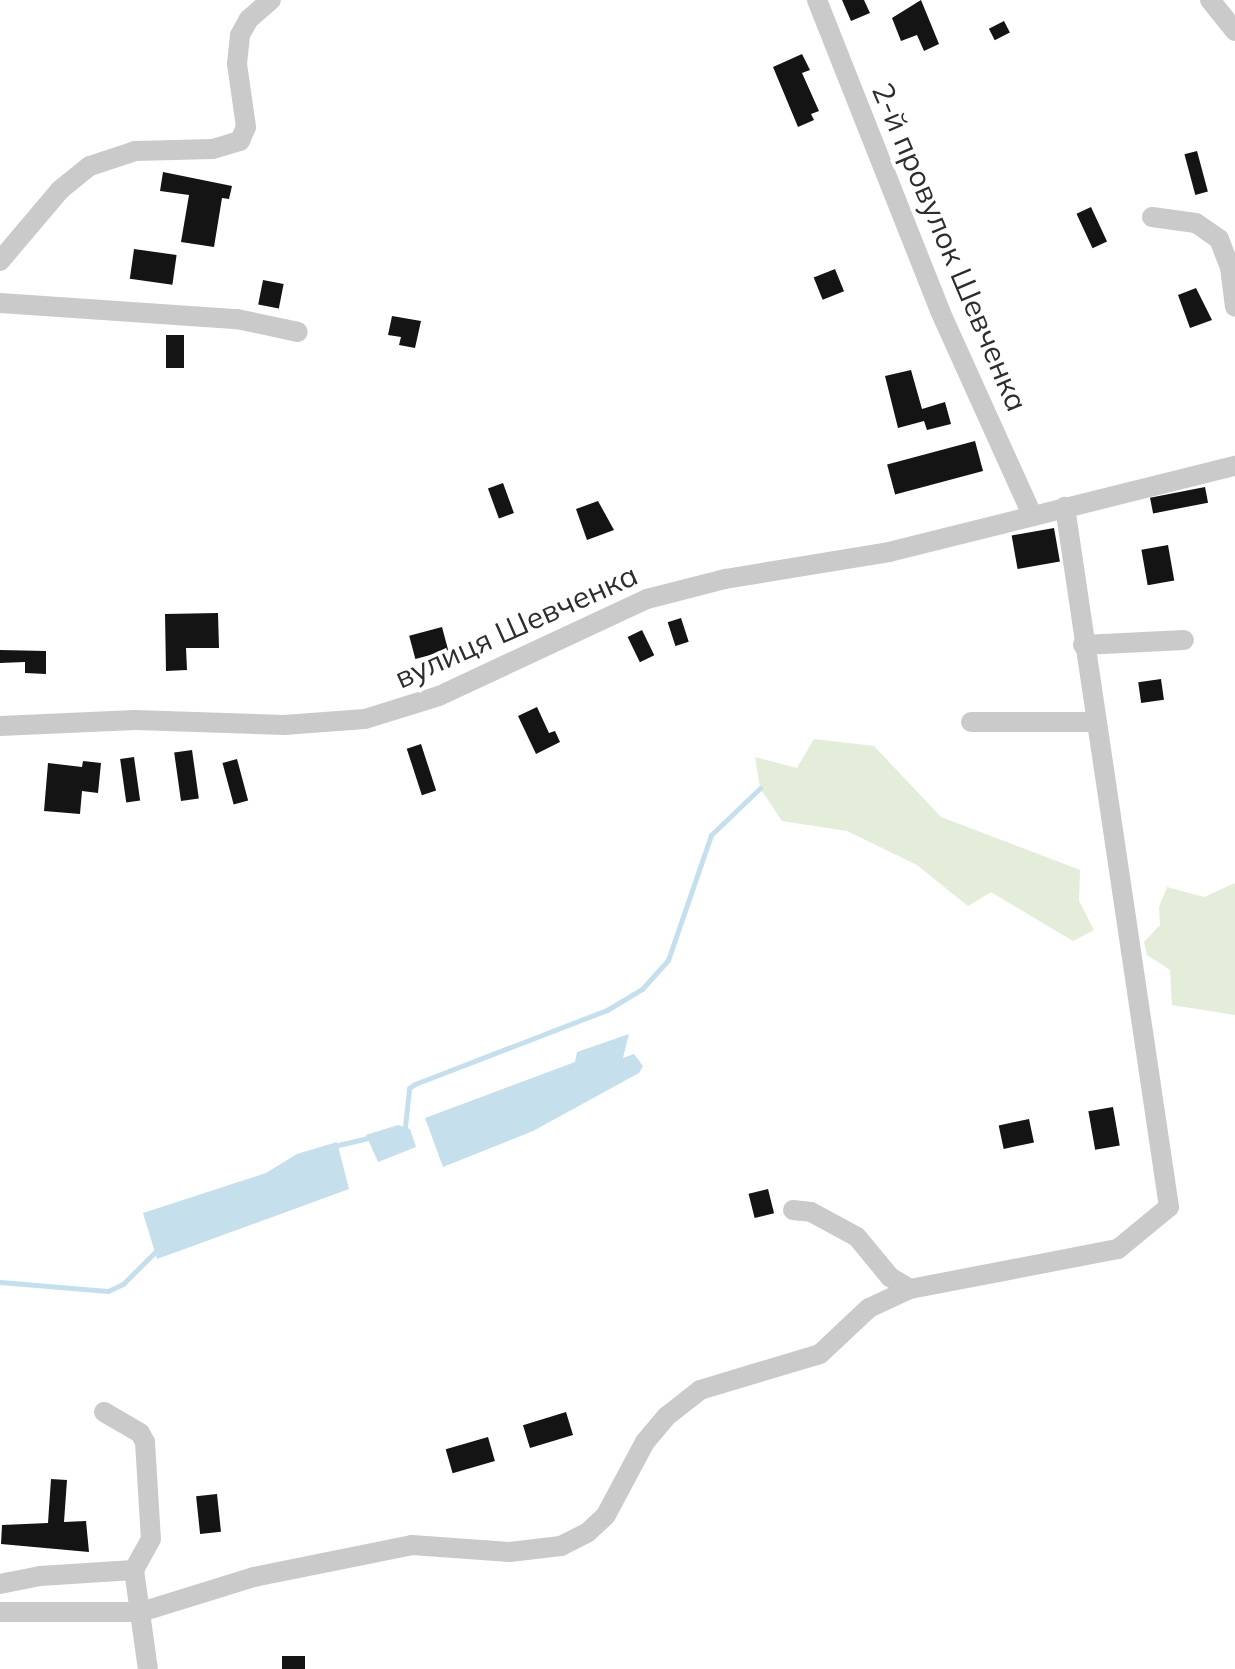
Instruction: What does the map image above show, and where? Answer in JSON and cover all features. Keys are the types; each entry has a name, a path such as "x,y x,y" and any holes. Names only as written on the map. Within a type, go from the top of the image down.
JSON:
{"street":[{"path":"2,255 60,190 90,166 135,151 213,149 240,141 246,114 237,64 240,35 249,19 271,0"},
{"name":"2-й провулок Шевченка","path":"817,0 934,297 1032,515"},
{"path":"1210,0 1235,31"},
{"path":"1152,217 1196,223 1219,239 1230,267 1235,307"},
{"path":"0,303 237,319 298,332"},
{"name":"вулиця Шевченка","path":"0,726 122,720 284,725 365,719 439,696 647,599 725,579 889,552 1235,466"},
{"path":"0,1612 141,1612 254,1577 412,1545 510,1552 574,1541 606,1515 645,1442 686,1399 714,1384 820,1354 869,1308 910,1289 1102,1254 1134,1240 1169,1207 1094,722 1065,507"},
{"path":"1083,645 1184,640"},
{"path":"971,722 1094,722"},
{"path":"793,1210 811,1212 857,1237 890,1277 910,1289"},
{"path":"104,1412 140,1433 145,1442 151,1539 134,1570 148,1669"},
{"path":"0,1584 40,1576 134,1570"}],"green space":[{"path":"814,739 874,746 941,817 1080,870 1079,901 1094,930 1073,941 991,892 968,906 917,865 847,831 782,821 760,788 755,757 797,768"},
{"path":"1235,883 1235,1015 1172,1005 1170,970 1147,955 1144,942 1160,925 1159,907 1167,887 1204,897"}],"water":[{"path":"629,1034 623,1058 634,1054 643,1066 639,1073 533,1131 443,1167 425,1118 575,1062 577,1052"},
{"path":"398,1125 410,1129 416,1147 378,1162 366,1135"},
{"path":"337,1142 349,1189 157,1259 143,1213 266,1173 297,1154"}],"building":[{"path":"842,0 864,0 870,13 851,21"},
{"path":"921,0 939,44 924,51 917,35 901,41 892,18"},
{"path":"1004,21 1010,33 995,40 989,29"},
{"path":"802,54 810,70 802,73 819,111 811,114 814,120 798,127 773,67"},
{"path":"1197,151 1208,192 1195,195 1184,154"},
{"path":"163,172 232,186 229,199 222,198 214,247 181,242 189,195 160,191"},
{"path":"1091,207 1107,241 1093,248 1076,214"},
{"path":"134,249 177,255 172,285 130,279"},
{"path":"835,269 844,291 823,300 814,278"},
{"path":"263,280 284,284 279,309 258,305"},
{"path":"1196,288 1212,320 1190,328 1178,295"},
{"path":"392,316 421,321 415,348 399,345 401,337 388,335"},
{"path":"166,335 184,335 184,368 166,368"},
{"path":"911,370 922,409 945,402 951,424 927,430 924,421 898,428 885,376"},
{"path":"975,441 983,471 895,494 887,465"},
{"path":"503,483 514,513 499,519 488,488"},
{"path":"1205,487 1208,503 1153,513 1150,498"},
{"path":"598,501 614,530 587,540 576,509"},
{"path":"1054,528 1060,561 1018,569 1012,535"},
{"path":"1168,545 1174,580 1148,585 1141,550"},
{"path":"218,613 219,648 186,648 187,670 166,671 165,614"},
{"path":"681,618 689,642 675,646 668,622"},
{"path":"442,627 448,650 415,659 409,636"},
{"path":"642,630 654,655 640,662 628,637"},
{"path":"0,650 46,651 46,674 25,673 25,662 0,663"},
{"path":"1161,679 1164,700 1141,703 1138,682"},
{"path":"537,707 549,733 555,731 560,742 536,754 518,716"},
{"path":"421,744 436,791 422,795 407,749"},
{"path":"192,750 199,799 181,801 174,753"},
{"path":"134,757 140,801 126,803 120,759"},
{"path":"237,759 248,801 234,804 223,763"},
{"path":"83,761 101,763 98,793 82,791 80,814 44,811 48,763 82,767"},
{"path":"1113,1107 1120,1145 1095,1150 1088,1111"},
{"path":"1029,1119 1034,1142 1004,1149 999,1125"},
{"path":"768,1189 774,1213 755,1218 749,1194"},
{"path":"566,1412 573,1435 530,1448 523,1425"},
{"path":"488,1437 495,1461 453,1473 446,1449"},
{"path":"51,1479 67,1480 64,1522 86,1521 89,1552 1,1544 2,1525 48,1523"},
{"path":"217,1494 221,1532 200,1534 196,1496"},
{"path":"282,1656 305,1656 305,1669 282,1669"}],"waterway":[{"path":"405,1127 409,1088 415,1084 607,1010 642,989 668,960 711,835 760,788"},
{"path":"338,1145 368,1138"},
{"path":"0,1282 108,1291 123,1284 155,1252"}]}
